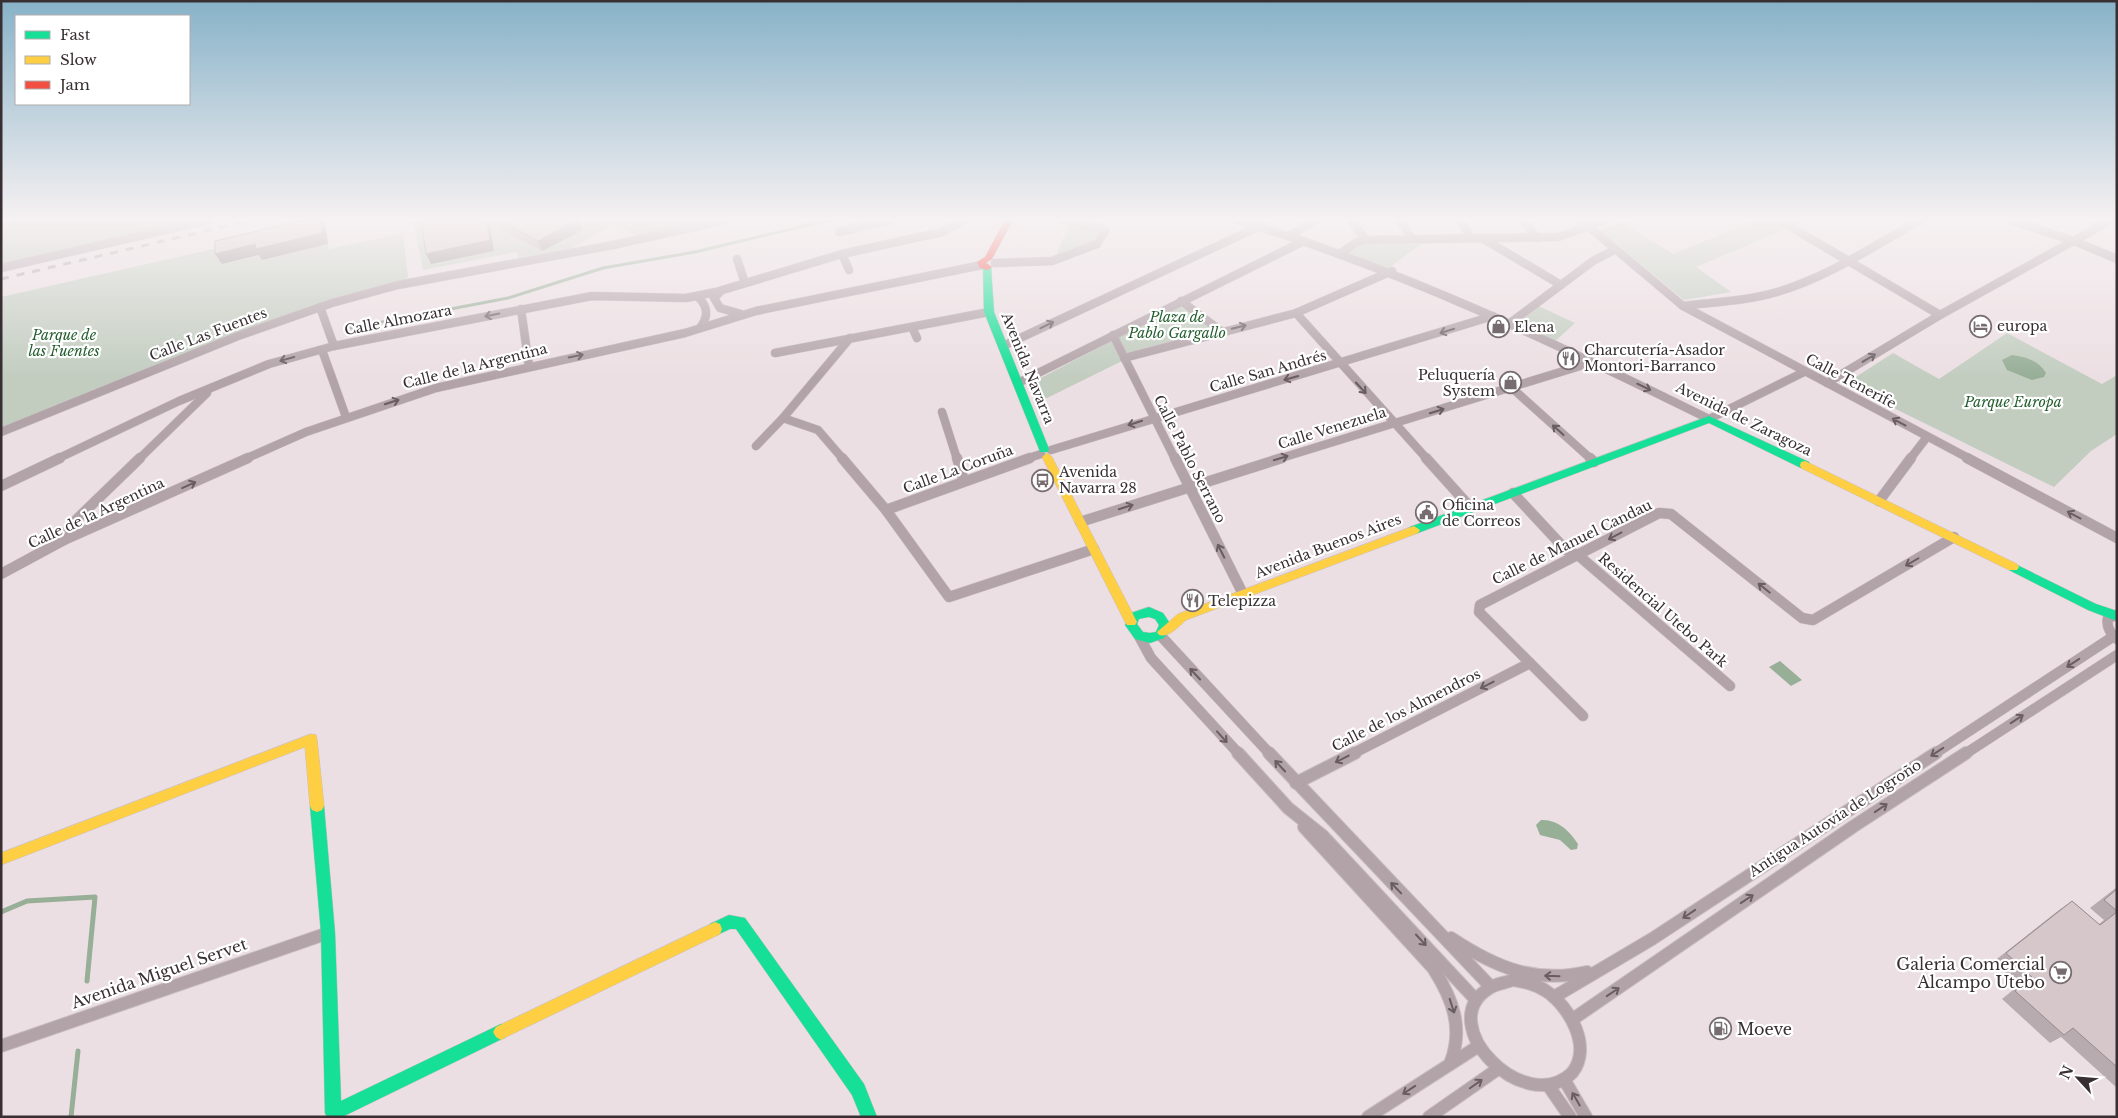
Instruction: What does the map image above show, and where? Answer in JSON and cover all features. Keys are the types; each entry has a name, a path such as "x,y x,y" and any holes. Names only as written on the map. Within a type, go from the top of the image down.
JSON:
{"street":[{"name":"Calle Las Fuentes","path":"1,432 238,336 320,307 409,283 467,272"},
{"path":"741,272 745,283"},
{"name":"Calle Almozara","path":"1,486 171,405 220,384 269,364 334,346 592,296 621,295 686,298 722,290 781,272"},
{"name":"Calle de la Argentina","path":"1,574 64,540 306,432 436,388 698,330 741,314 948,272"},
{"name":"Avenida Navarra","path":"988,272 989,312 1046,453 1131,622"},
{"path":"1003,346 1161,272"},
{"path":"1018,383 1240,272"},
{"path":"1124,358 1221,331 1296,313 1389,272"},
{"name":"Avenida de Zaragoza","path":"1395,272 1593,362 2113,616"},
{"path":"1539,272 1561,285"},
{"path":"1510,324 1578,272"},
{"name":"Calle Tenerife","path":"1641,272 1683,306 2117,538"},
{"path":"1683,306 1778,292 1806,282 1825,272"},
{"path":"1865,272 1940,315"},
{"path":"1827,383 1940,315 2018,272"},
{"path":"722,290 714,298 720,308 741,314"},
{"path":"697,296 704,304 708,313 707,319 698,330"},
{"path":"1181,301 1221,331"},
{"path":"320,307 334,346"},
{"path":"521,309 529,366"},
{"path":"775,353 989,312"},
{"path":"1296,313 1471,508"},
{"name":"Calle San Andrés","path":"1046,453 1152,418 1340,364 1493,316"},
{"path":"912,327 917,338"},
{"name":"Calle Pablo Serrano","path":"1112,335 1152,418 1243,594"},
{"path":"756,446 783,418 850,338"},
{"path":"322,350 346,417"},
{"name":"Calle Venezuela","path":"1080,522 1593,362"},
{"path":"1709,419 1804,372"},
{"path":"64,540 69,528 77,519 194,405 220,384"},
{"path":"1512,388 1594,462"},
{"path":"183,400 190,401 194,405"},
{"path":"171,405 180,407 186,413"},
{"path":"942,412 964,480"},
{"path":"783,418 818,430 886,510 949,597 1094,549"},
{"name":"Avenida Buenos Aires","path":"1162,633 1182,617 1709,419"},
{"path":"1879,501 1927,437"},
{"name":"Calle La Coruña","path":"886,510 964,480 1046,453"},
{"name":"Residencial Utebo Park","path":"1513,493 1566,550 1578,555 1674,640 1730,686"},
{"name":"Calle de Manuel Candau","path":"1583,716 1479,612 1480,605 1659,513 1671,514 1802,618 1813,620 1954,537"},
{"path":"1115,593 1145,612 1159,616 1164,622 1162,633 1174,652 1490,986"},
{"path":"1145,612 1138,614 1131,622 1133,631 1139,636 1146,652 1433,968 1446,988 1454,1012 1458,1038 1456,1052 1450,1064"},
{"name":"Avenida Buenos Aires","path":"1159,616 1182,617"},
{"path":"2113,616 2107,628 2115,637"},
{"path":"1139,636 1150,638 1162,633"},
{"name":"Antigua Autovía de Logroño","path":"1554,997 1652,939 2115,637"},
{"name":"Antigua Autovía de Logroño","path":"1573,1019 1870,815 2117,655"},
{"name":"Calle de los Almendros","path":"1296,783 1530,663"},
{"path":"1,859 311,739 328,932 333,1115 729,922 740,922 858,1090 869,1117"},
{"path":"1288,808 1324,836 1476,1000"},
{"path":"1428,921 1475,955 1498,966 1524,974 1555,977 1577,975 1600,969"},
{"name":"Avenida Miguel Servet","path":"1,1046 328,932"},
{"path":"1513,980 1530,983 1554,997 1573,1019 1579,1036 1580,1053 1575,1069 1565,1081 1550,1088 1531,1088 1512,1082 1495,1071 1478,1047 1473,1036 1470,1018 1476,1000 1484,989 1497,982 1513,980"},
{"path":"1368,1117 1478,1047"},
{"path":"1429,1117 1495,1071"},
{"path":"1565,1081 1586,1117"},
{"path":"1550,1088 1570,1117"}],"green space":[{"name":"Parque de las Fuentes","path":"111,272 407,272 408,277 398,285 332,303 1,432 1,297"},
{"path":"1651,272 1703,272 1731,292 1684,300"},
{"path":"1534,304 1575,323 1553,343 1510,323"},
{"name":"Plaza de Pablo Gargallo","path":"1179,306 1215,330 1120,362 1043,400 1033,382"},
{"name":"Parque Europa","path":"2007,333 2102,384 2117,375 2117,434 2091,451 2054,487 1845,384 1893,353 1939,379"}],"shaded area":[{"path":"2012,355 2035,362 2046,373 2044,377 2032,380 2007,370 2002,360"},
{"path":"1780,661 1802,680 1791,686 1769,667"},
{"path":"1541,820 1552,821 1562,827 1578,844 1577,849 1571,850 1560,840 1540,835 1536,825"}],"building":[{"path":"2117,889 2117,911 2104,900"},
{"name":"Galeria Comercial Alcampo Utebo","path":"2072,901 2100,925 2117,912 2117,1067 2073,1028 2064,1035 2015,991 2032,977 2006,953"}],"waterway":[{"path":"351,328 508,298 590,272"},
{"path":"1,912 27,901 95,897 87,981"},
{"path":"71,1117 78,1051"}],"railway":[{"path":"1,279 30,272"}],"traffic: fast":[{"path":"987,272 989,312 1044,449"},
{"path":"1414,530 1709,419 1805,465"},
{"path":"2013,567 2092,607 2114,615"},
{"path":"1149,612 1159,616 1165,625 1160,635 1150,638 1139,636 1131,625 1135,616 1149,612"},
{"path":"317,806 328,933 333,1113 501,1032"},
{"path":"715,929 729,922 740,923 858,1090 869,1117"}],"traffic: slow":[{"path":"1047,457 1131,622"},
{"path":"1805,465 2013,567"},
{"path":"1163,632 1182,617 1414,530"},
{"path":"1,859 311,739 317,806"},
{"path":"501,1032 715,929"}],"place":[{"name":"europa","path":"1981,326"},
{"name":"Elena","path":"1498,327"},
{"name":"Charcutería-Asador Montori-Barranco","path":"1568,358"},
{"name":"Peluquería System","path":"1511,383"},
{"name":"Avenida Navarra 28","path":"1043,480"},
{"name":"Oficina de Correos","path":"1426,513"},
{"name":"Telepizza","path":"1192,601"},
{"name":"Galeria Comercial Alcampo Utebo","path":"2061,973"},
{"name":"Moeve","path":"1721,1029"}]}
